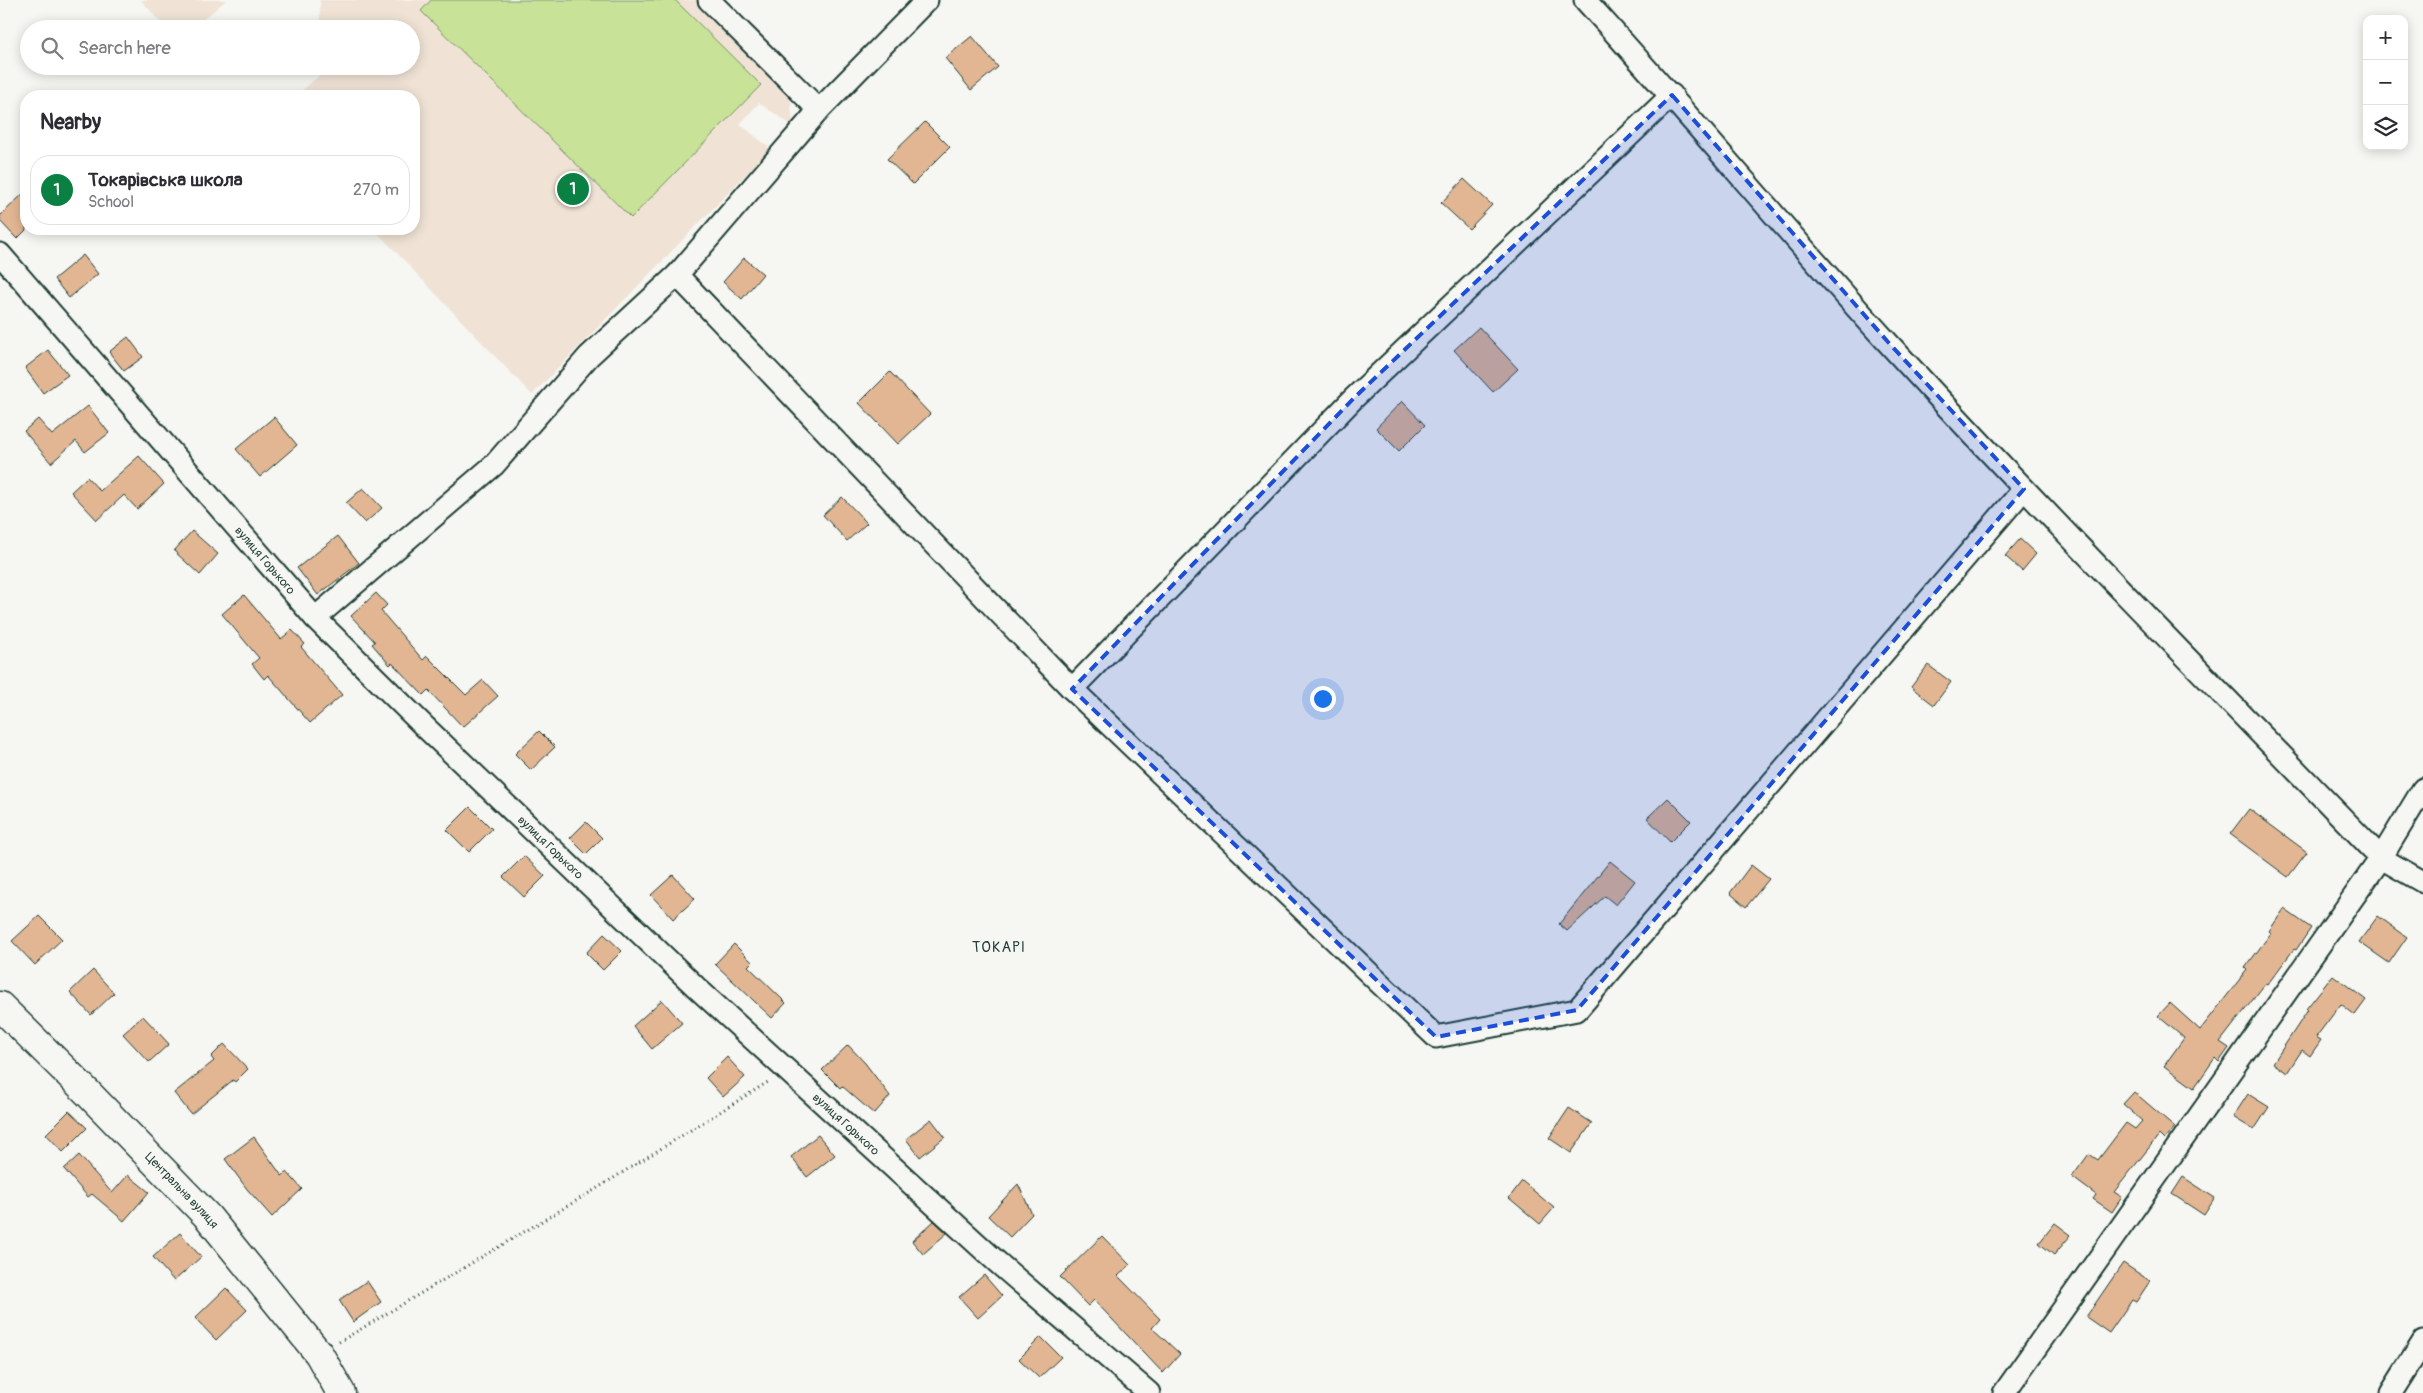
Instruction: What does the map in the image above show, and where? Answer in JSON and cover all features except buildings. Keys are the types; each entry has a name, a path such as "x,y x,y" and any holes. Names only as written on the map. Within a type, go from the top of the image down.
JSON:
{"street":[{"path":"709,0 819,110"},
{"path":"315,618 494,465 589,356 678,275 819,110 927,0"},
{"path":"1585,0 1672,95 1888,342 2024,488 2381,858 2423,882"},
{"path":"1072,689 1354,398 1672,95"},
{"name":"вулиця Горького","path":"0,254 315,618 481,782 698,989 997,1262 1150,1393"},
{"path":"678,275 1072,689 1436,1037 1576,1010 2024,488"},
{"path":"2004,1393 2381,858 2423,789"},
{"name":"Центральна вулиця","path":"0,1006 87,1092 208,1217 319,1354 341,1393"},
{"path":"2391,1393 2423,1342"}],"path":[{"path":"319,1354 596,1189 787,1070"}],"highlighted area":[{"path":"1672,95 1888,342 2024,489 1577,1010 1436,1037 1072,689 1354,398"}],"shaded area":[{"path":"141,0 226,0 203,20 158,20"},
{"path":"320,0 702,0 789,84 793,126 759,103 740,124 771,149 532,395 380,235 420,235 420,90 303,90 320,75 420,75 420,20 320,20"}],"green space":[{"path":"431,0 675,0 761,85 631,218 421,11"}],"place":[{"name":"Токарівська школа","path":"573,189"}],"district":[{"name":"ТОКАРІ","path":"999,947"}]}
